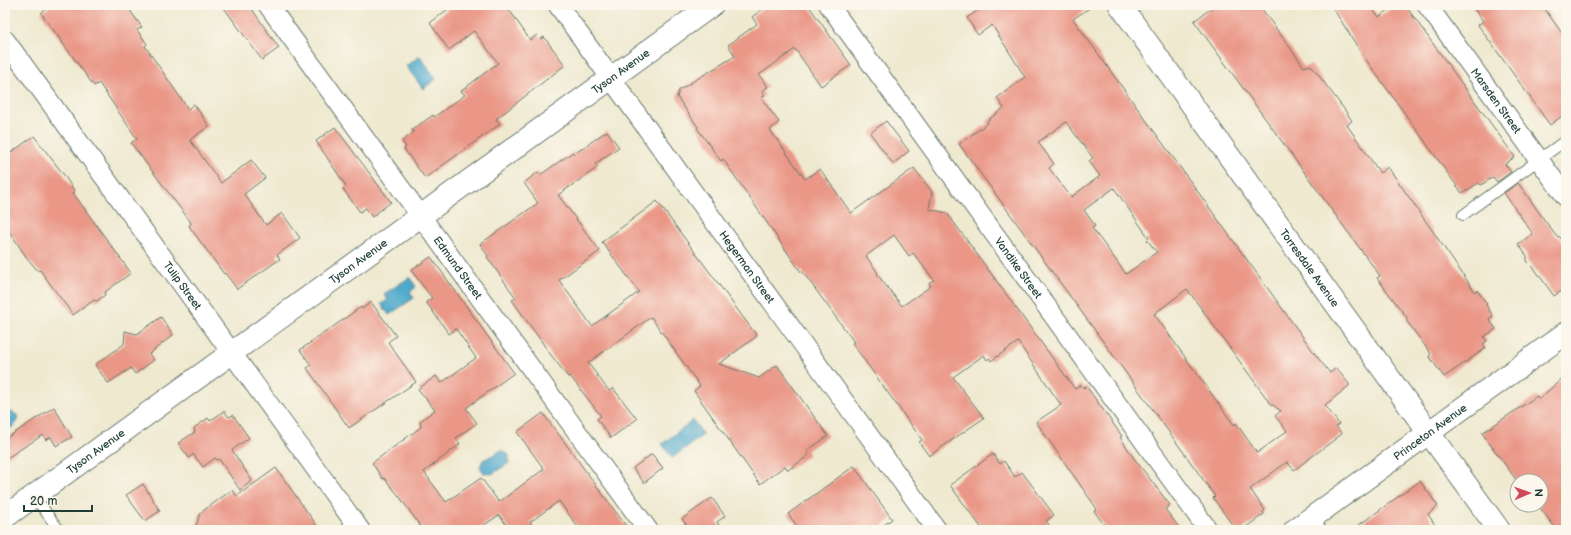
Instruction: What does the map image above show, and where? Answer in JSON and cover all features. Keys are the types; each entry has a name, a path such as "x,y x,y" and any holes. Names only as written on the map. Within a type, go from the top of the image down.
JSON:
{"street":[{"name":"Edmund Street","path":"268,5 648,530"},
{"name":"Hegerman Street","path":"558,5 937,530"},
{"name":"Tyson Avenue","path":"5,517 230,352 422,217 712,5"},
{"name":"Vandike Street","path":"829,5 1208,530"},
{"name":"Torresdale Avenue","path":"1120,5 1499,530"},
{"name":"Marsden Street","path":"1427,5 1566,197"},
{"name":"Tulip Street","path":"5,40 360,530"},
{"name":"Princeton Avenue","path":"1294,530 1317,524 1428,433 1566,333"}],"lane":[{"path":"1463,215 1566,140"},
{"path":"34,496 59,530"}],"water":[{"path":"420,56 436,79 423,89 406,66"},
{"path":"410,277 416,287 410,292 414,298 389,315 381,304 388,300 384,294"},
{"path":"12,412 17,415 17,421 5,432 5,414"},
{"path":"693,420 703,435 672,458 662,444"},
{"path":"502,450 509,455 509,463 492,474 484,473 480,467 483,460"}],"building":[{"path":"52,5 126,5 142,27 137,30 147,44 145,46 188,109 194,104 209,126 190,140 221,183 251,160 265,178 244,194 266,225 282,213 300,238 277,255 280,259 237,289 225,273 224,274 189,226 191,224 190,221 131,143 137,139 99,83 94,86 41,13"},
{"path":"222,5 249,5 279,48 262,60"},
{"path":"453,5 506,5 530,40 537,35 541,39 544,37 565,65 496,119 500,124 425,178 404,149 406,147 402,141 414,132 412,130 433,115 434,117 465,95 461,91 498,63 474,31 449,50 430,23"},
{"path":"768,5 808,5 851,65 821,86 795,49 759,75 768,87 762,91 765,95 761,98 779,122 770,130 805,179 820,169 851,213 914,168 932,192 929,209 947,213 1075,389 1081,385 1084,388 1086,386 1122,436 1120,437 1133,457 1170,505 1165,509 1181,530 1108,530 1094,511 1097,509 1036,422 1061,405 1018,342 991,361 989,358 987,360 984,355 953,377 984,418 929,456 919,442 922,440 852,343 854,342 802,271 801,272 723,159 721,161 677,97 679,90 735,56 728,45 757,24 752,17","holes":["894,235 909,256 913,253 934,280 929,283 931,286 902,306 877,274 878,273 866,256"]},
{"path":"979,5 1094,5 1073,19 1318,358 1330,373 1336,368 1349,384 1349,386 1325,405 1339,424 1336,426 1342,434 1294,470 1287,462 1250,489 1265,510 1263,512 1264,514 1242,530 1236,530 1213,498 1215,496 959,144 988,123 987,121 1004,108 997,98 1025,77 992,25 978,35 967,18 981,8","holes":["1066,122 1093,158 1089,161 1100,176 1071,197 1049,168 1054,164 1038,142","1114,188 1149,238 1147,240 1157,252 1126,274 1092,228 1095,226 1084,210","1187,289 1270,403 1281,411 1275,416 1287,431 1257,453 1236,423 1234,425 1154,314"]},
{"path":"1216,5 1259,5 1304,67 1311,65 1347,113 1352,121 1347,125 1380,173 1388,167 1475,292 1477,290 1487,304 1486,305 1493,316 1489,319 1496,329 1484,337 1487,341 1483,344 1486,348 1444,377 1429,356 1431,354 1406,320 1408,319 1377,278 1380,276 1194,21"},
{"path":"1331,5 1369,5 1379,17 1396,5 1405,5 1515,157 1505,164 1511,172 1497,182 1493,177 1481,185 1479,183 1462,193 1364,57"},
{"path":"1471,5 1542,5 1566,39 1566,45 1563,48 1566,54 1566,113 1550,125 1478,25 1483,21"},
{"path":"886,121 909,151 893,164 870,133"},
{"path":"335,127 391,202 372,217 366,208 360,212 343,189 346,186 316,141"},
{"path":"607,131 619,147 595,164 598,167 558,195 600,251 559,280 592,326 639,292 602,242 657,201 757,336 719,364 759,378 777,365 828,436 808,450 808,456 788,470 785,466 760,484 694,391 700,386 651,317 588,363 609,391 613,388 637,419 611,438 597,419 601,416 570,376 568,377 551,355 512,300 516,298 487,257 488,256 480,244 538,203 524,183 538,172 540,175 573,152 574,154"},
{"path":"34,136 64,175 75,192 73,193 131,273 105,292 105,295 97,301 94,300 73,315 40,270 38,271 27,258 5,225 5,157"},
{"path":"1518,183 1556,236 1560,237 1565,243 1566,288 1554,296 1534,268 1527,261 1527,256 1518,244 1533,234 1504,193"},
{"path":"431,257 514,373 466,408 477,423 456,438 460,444 424,472 446,502 481,478 499,502 544,469 517,432 543,413 629,530 580,530 559,501 530,522 535,530 510,530 499,515 477,530 423,530 399,496 384,478 383,479 372,463 421,427 420,421 435,410 418,389 436,376 441,383 476,358 456,329 449,334 426,302 432,298 411,270"},
{"path":"371,302 396,336 388,342 416,382 349,428 307,368 311,365 300,350 361,307 362,309"},
{"path":"161,317 173,335 149,354 154,360 135,374 131,368 108,383 95,365 124,344 125,331 137,334"},
{"path":"1566,375 1566,530 1557,530 1544,513 1549,513 1549,473 1511,473 1482,433 1537,396 1539,399"},
{"path":"54,407 72,437 56,446 51,437 46,440 43,435 5,459 5,439"},
{"path":"224,411 229,417 233,415 249,438 232,450 252,481 240,490 219,459 217,460 215,458 203,467 193,454 189,458 178,443 195,432 194,428 208,418 210,421"},
{"path":"652,454 663,468 644,483 633,468"},
{"path":"993,454 1000,464 1004,461 1015,477 1022,472 1054,515 1046,521 1053,530 983,530 950,485"},
{"path":"854,466 892,519 877,530 800,530 788,514"},
{"path":"276,468 320,530 195,530 200,513 232,490 237,496"},
{"path":"1420,481 1438,506 1428,514 1438,530 1352,530"},
{"path":"143,484 160,511 145,521 126,495"},
{"path":"712,498 725,516 717,522 722,530 690,530 682,519"}]}
